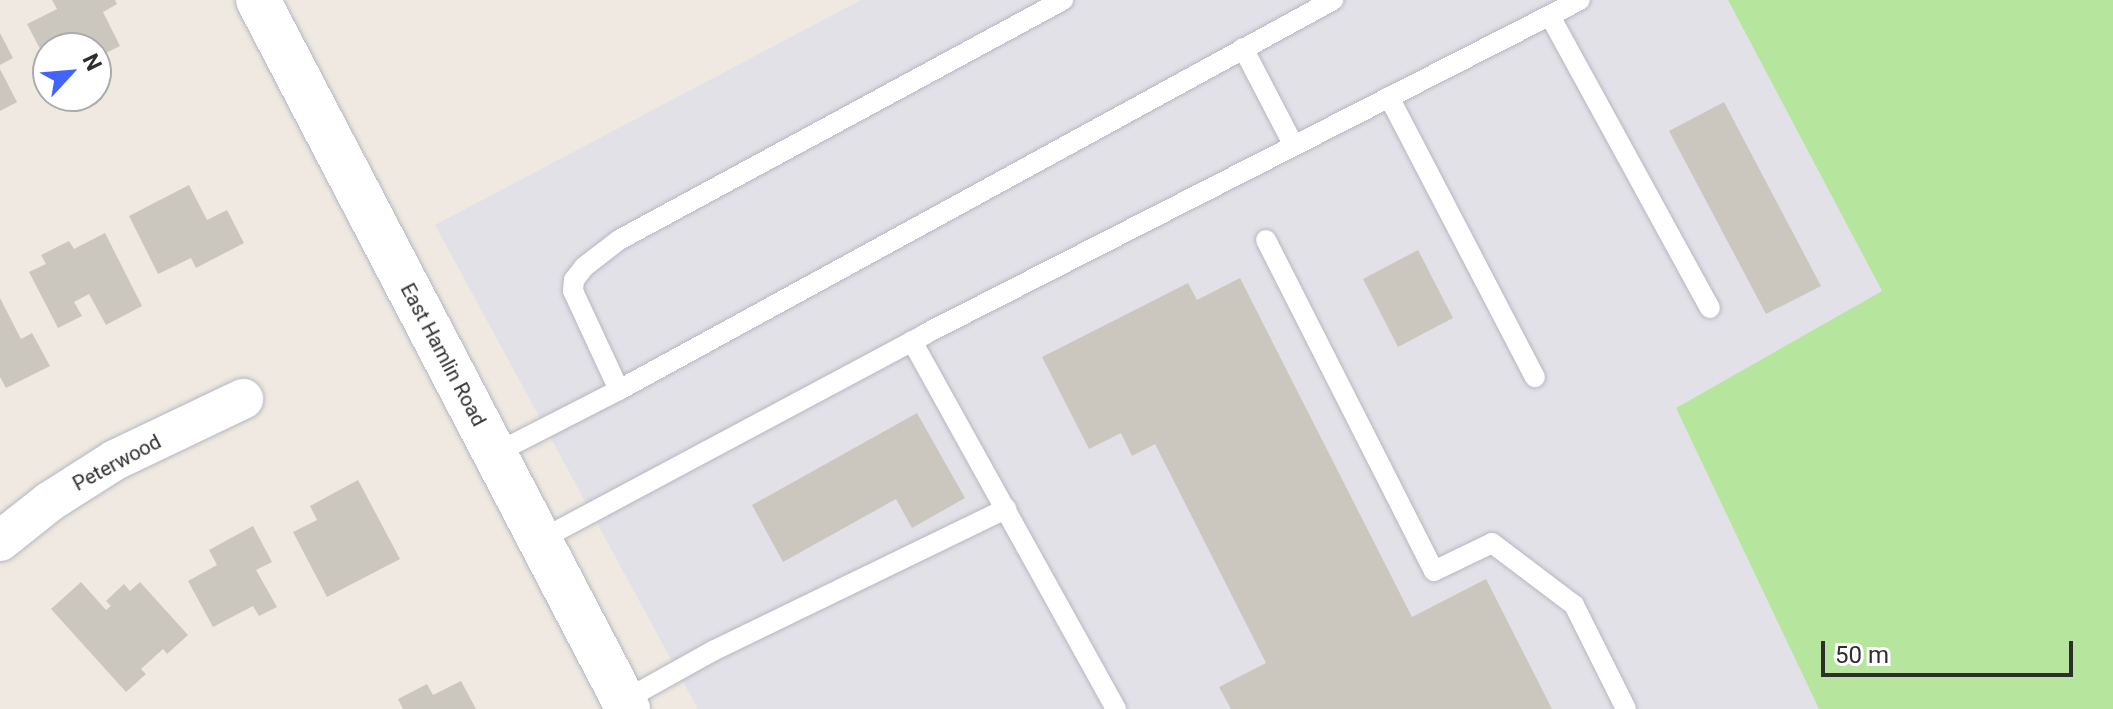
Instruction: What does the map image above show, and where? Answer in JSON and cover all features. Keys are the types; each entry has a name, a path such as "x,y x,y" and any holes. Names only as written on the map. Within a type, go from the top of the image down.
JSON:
{"street":[{"name":"East Hamlin Road","path":"258,0 626,705"},
{"name":"Peterwood","path":"0,541 49,502 115,460 243,399"}],"lane":[{"path":"619,390 573,291 574,280 584,267 619,240 1063,0"},
{"path":"494,454 619,390 1333,0"},
{"path":"540,540 912,341 1580,0"},
{"path":"1550,16 1710,308"},
{"path":"1243,48 1294,146"},
{"path":"1389,97 1535,377"},
{"path":"1266,240 1434,571 1492,543 1574,605 1626,709"},
{"path":"912,341 1116,709"},
{"path":"626,705 713,651 1006,509"}],"shaded area":[{"path":"861,0 1728,0 1882,291 1676,408 1819,709 698,709 435,225"}],"green space":[{"path":"1728,0 2113,0 2113,709 1819,709 1676,408 1882,291"}],"building":[{"path":"52,0 115,0 117,4 103,12 120,46 112,50 112,32 32,34 27,24 57,9"},
{"path":"0,33 13,58 0,65"},
{"path":"0,69 17,102 0,111"},
{"path":"1724,102 1821,286 1766,314 1669,131"},
{"path":"189,185 207,220 227,210 244,243 196,268 191,258 158,274 129,216"},
{"path":"105,233 142,306 106,325 89,294 74,302 82,316 58,328 29,272 46,264 41,255 69,241 74,249"},
{"path":"1418,250 1453,318 1398,347 1363,279"},
{"path":"1240,278 1412,617 1486,579 1552,709 1231,709 1219,687 1266,663 1155,444 1132,456 1121,433 1089,449 1042,357 1188,283 1197,300"},
{"path":"0,298 21,339 32,333 50,366 6,388 0,377"},
{"path":"917,413 965,498 912,528 896,499 783,562 752,505"},
{"path":"358,480 400,559 327,597 293,532 317,520 310,506"},
{"path":"253,526 272,562 256,570 277,607 259,616 253,606 213,627 188,581 217,565 209,550"},
{"path":"81,582 106,610 111,606 106,601 124,584 130,591 140,582 188,635 167,654 163,649 141,669 146,674 126,692 51,609"},
{"path":"461,681 476,709 403,709 398,699 427,684 433,695"}]}
